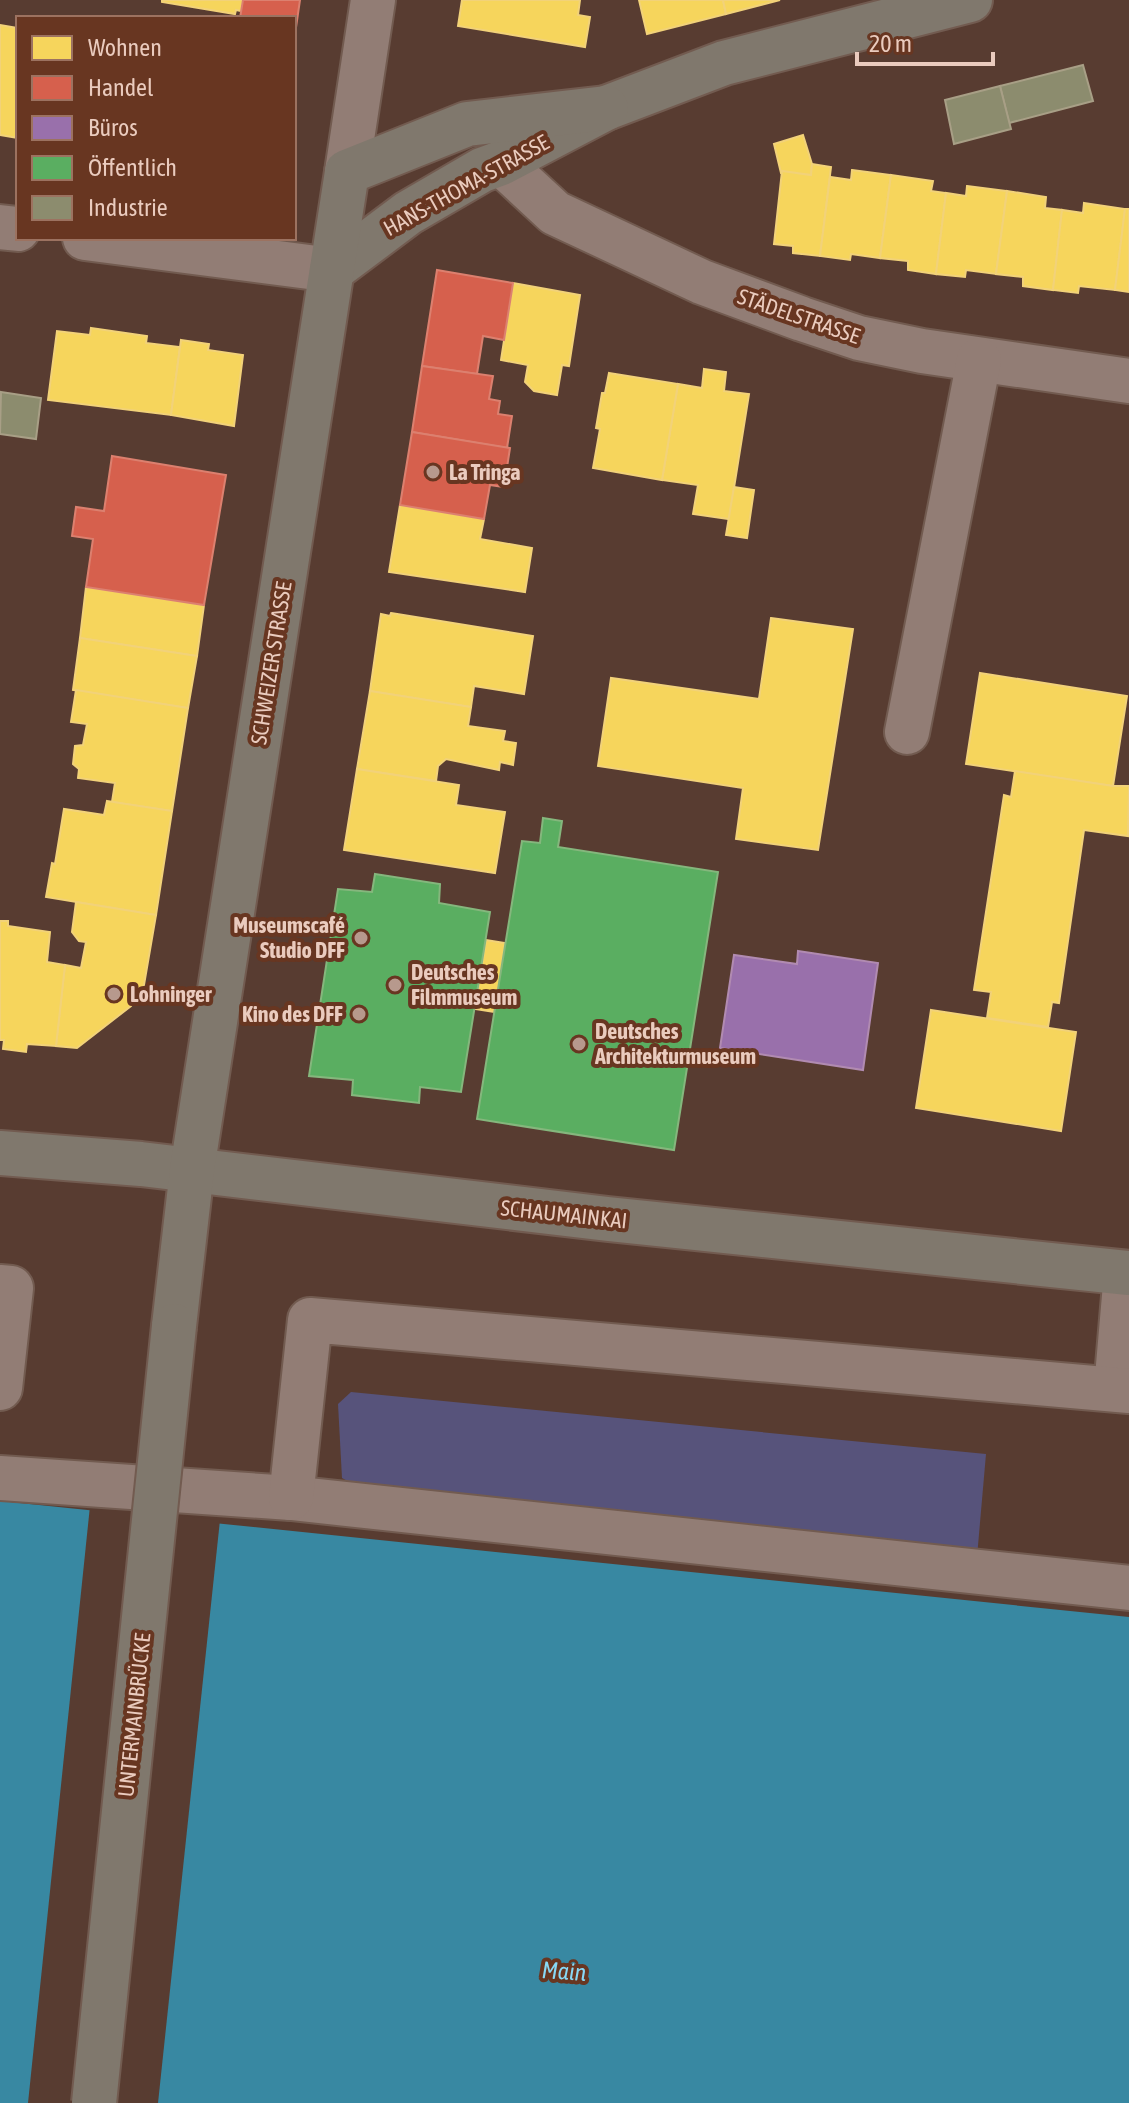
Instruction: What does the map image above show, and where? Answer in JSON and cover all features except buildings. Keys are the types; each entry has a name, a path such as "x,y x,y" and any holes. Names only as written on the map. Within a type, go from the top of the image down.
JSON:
{"main road":[{"name":"HANS-THOMA-STRASSE","path":"332,270 408,213 482,170 606,108 724,63 970,0"},
{"name":"HANS-THOMA-STRASSE","path":"347,172 467,124 606,108"},
{"name":"SCHWEIZER STRASSE","path":"174,1326 192,1170 347,172"},
{"name":"SCHAUMAINKAI","path":"0,1153 192,1170 608,1219 1128,1273"},
{"name":"UNTERMAINBRÜCKE","path":"94,2103 174,1326"}],"street":[{"name":"SCHWEIZER STRASSE","path":"347,172 373,0"},
{"name":"STÄDELSTRASSE","path":"501,163 555,213 702,282 859,338 979,360 1129,381"},
{"path":"100,240 332,270"},
{"path":"907,732 979,360"},
{"path":"291,1498 310,1320 1122,1390 1128,1273"},
{"path":"0,1287 11,1288 0,1388"},
{"path":"0,1478 291,1498 1129,1588"}],"shaded area":[{"path":"351,1392 986,1454 977,1557 380,1499 342,1478 338,1404"}],"water":[{"name":"Main","path":"0,1501 1129,1617 1129,2103 0,2103"}],"pier":[{"path":"90,1506 220,1520 158,2103 28,2103"}],"place":[{"name":"La Tringa","path":"433,472"},
{"name":"Museumscafé Studio DFF","path":"361,938"},
{"name":"Deutsches Filmmuseum","path":"395,985"},
{"name":"Lohninger","path":"114,994"},
{"name":"Kino des DFF","path":"359,1014"},
{"name":"Deutsches Architekturmuseum","path":"579,1044"}]}
